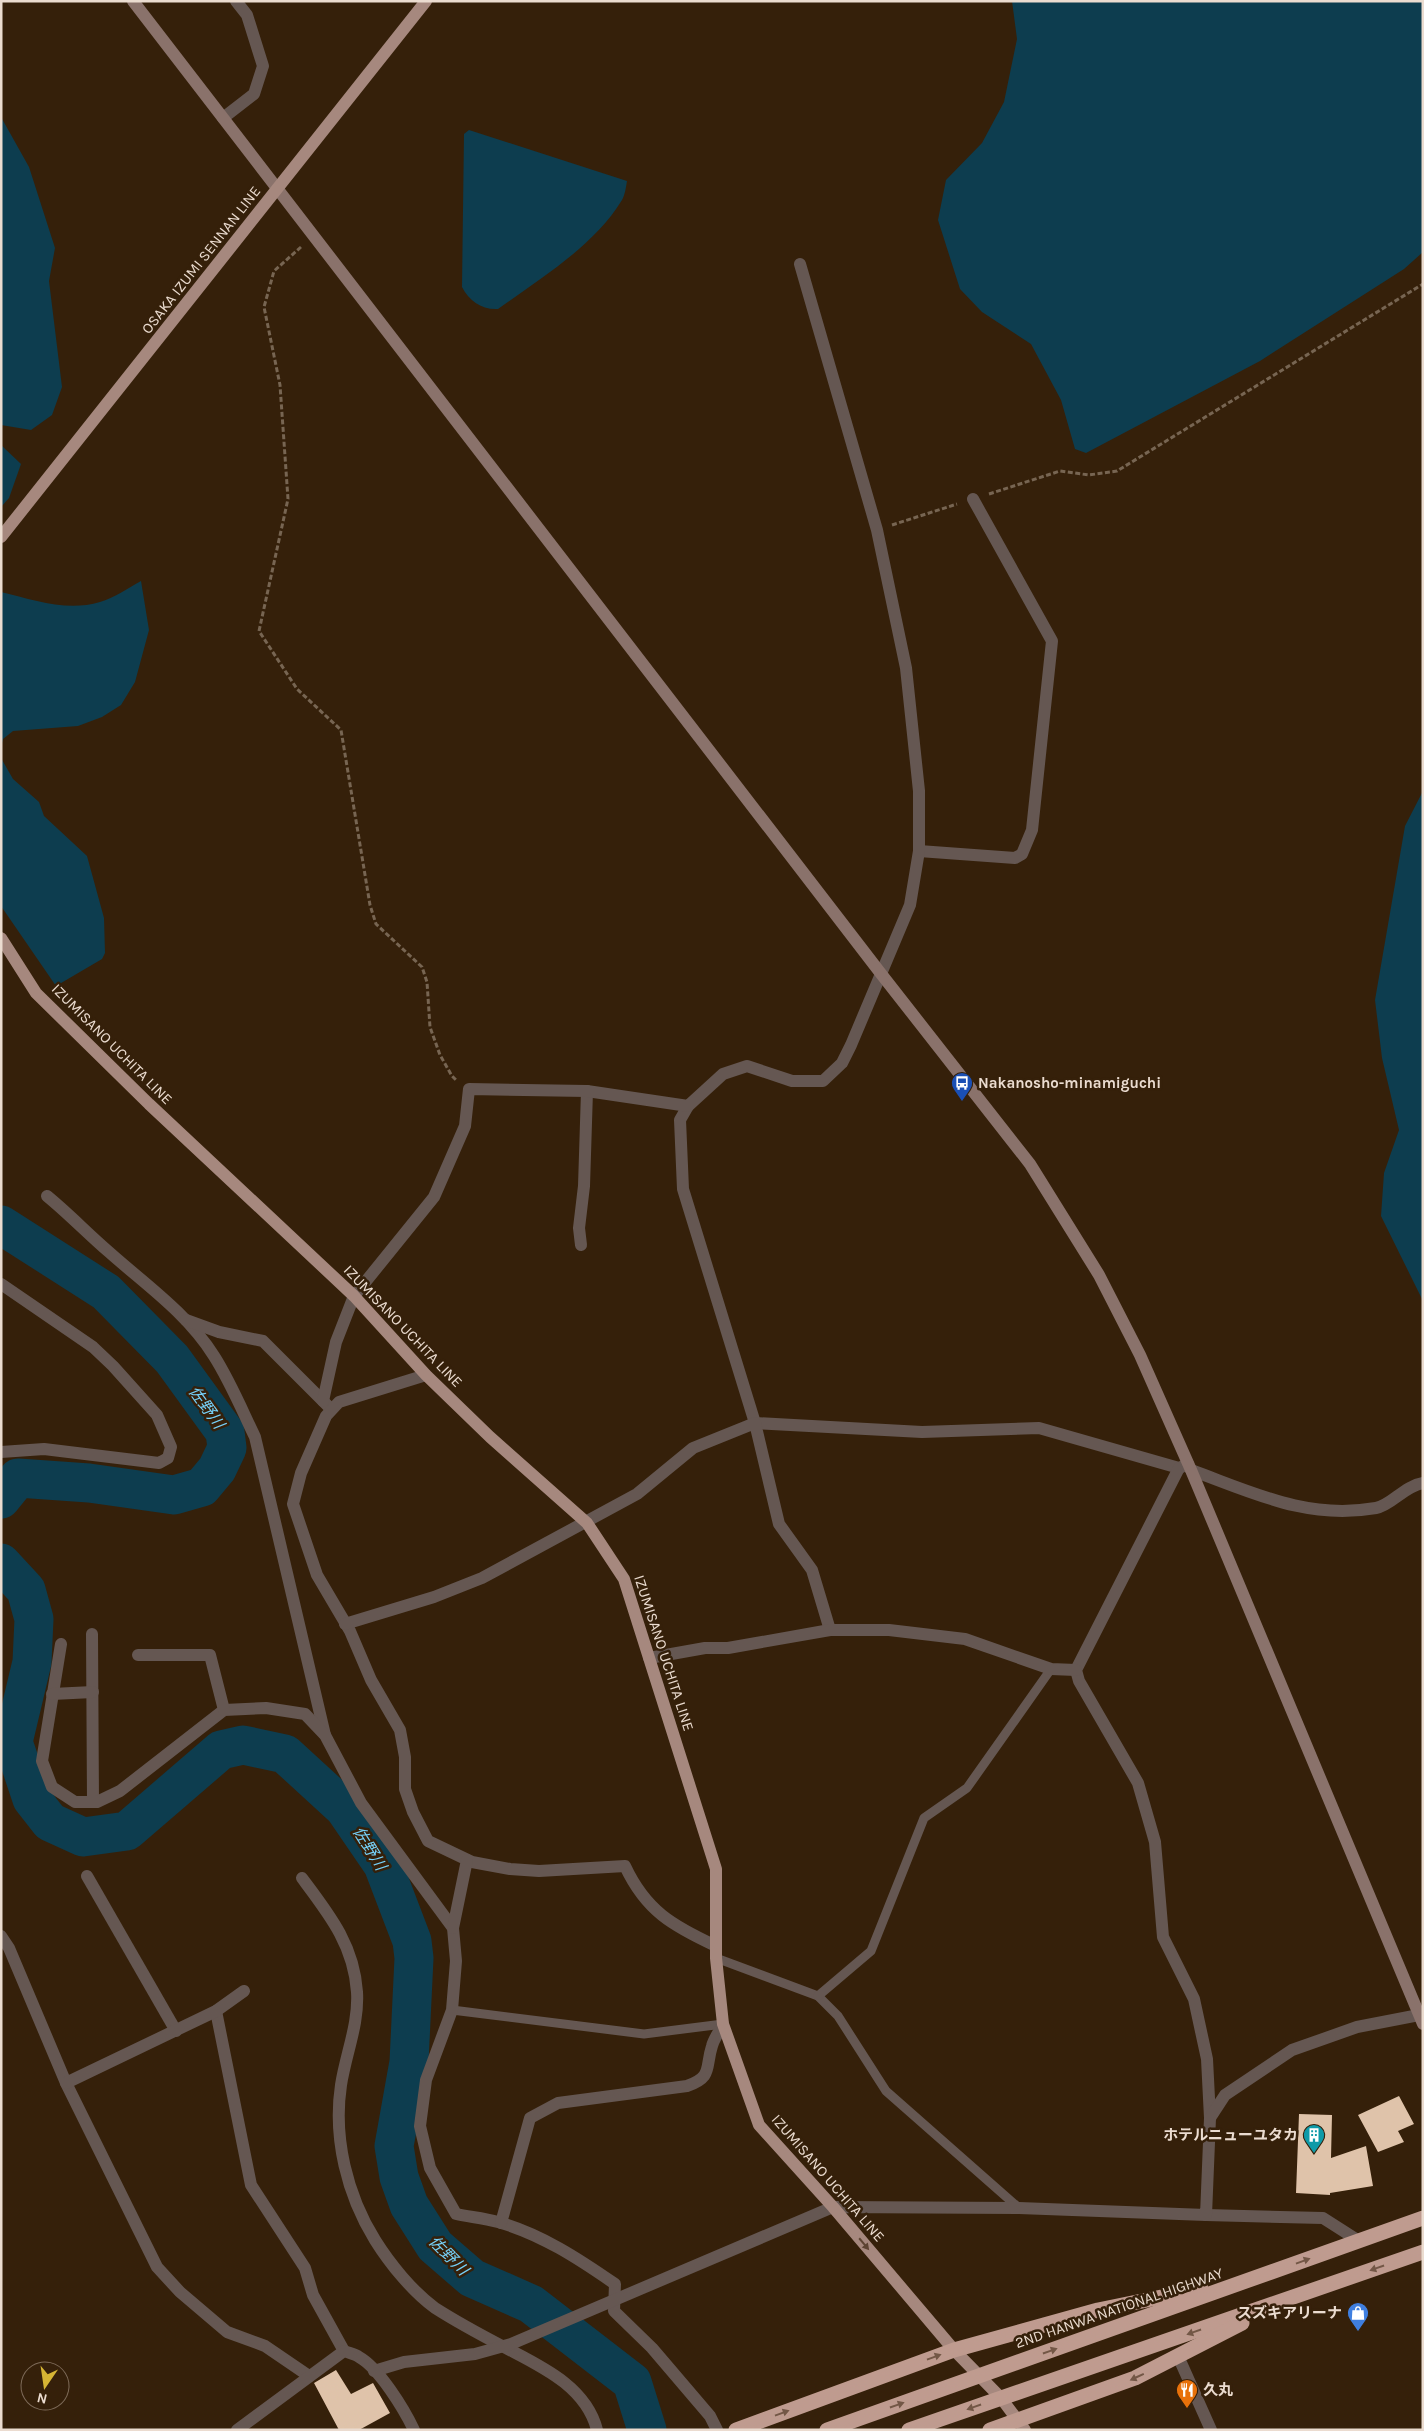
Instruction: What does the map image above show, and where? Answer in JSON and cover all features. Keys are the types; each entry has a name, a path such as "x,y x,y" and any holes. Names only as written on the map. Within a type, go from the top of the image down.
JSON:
{"highway":[{"name":"2ND HANWA NATIONAL HIGHWAY","path":"827,2430 1423,2218"},
{"path":"909,2430 1423,2252"},
{"path":"736,2430 954,2350 1098,2310 1257,2278"},
{"path":"990,2430 1021,2425 1134,2378 1290,2298"}],"main road":[{"name":"OSAKA IZUMI SENNAN LINE","path":"1,537 426,1"},
{"name":"IZUMISANO UCHITA LINE","path":"1,938 36,993 149,1104 354,1296 426,1375 490,1437 586,1523 624,1579 716,1869 716,1952 724,2024 758,2125 833,2207 954,2350 1001,2398 1021,2425"}],"street":[{"path":"133,1 882,975 1030,1164 1099,1275 1140,1355 1421,2019 1357,2028 1292,2050 1225,2096 1210,2118"},
{"path":"223,118 254,94 263,66 247,15 236,1"},
{"path":"800,264 877,530 906,668 919,791 918,851 910,905 882,975 842,1063 823,1081 792,1081 747,1066 723,1074 688,1106 680,1120 683,1189 755,1422 779,1524 812,1570 830,1630"},
{"path":"918,851 1016,858 1022,854 1032,830 1052,642 973,499"},
{"path":"688,1106 587,1091 469,1089 465,1126 434,1197 354,1296 336,1342 326,1416 301,1473 293,1504 317,1575 345,1624 371,1680 400,1730 405,1757 405,1790 413,1812 428,1841 467,1860 510,1869 539,1870 626,1866 632,1880 649,1905 684,1932 716,1952"},
{"path":"581,1245 578,1228 584,1186 587,1091"},
{"path":"48,1196 186,1320 214,1355 255,1437 325,1735 361,1803 453,1928"},
{"path":"1,1284 93,1347 113,1366 157,1415 171,1447 168,1458 159,1463 44,1449 1,1452"},
{"path":"186,1320 219,1332 263,1340 328,1405"},
{"path":"328,1405 426,1375"},
{"path":"345,1624 434,1597 482,1578 637,1494 693,1448 755,1422 922,1432 1039,1428 1186,1467 1285,1505 1339,1512 1379,1508 1412,1485 1423,1483"},
{"path":"1186,1467 1076,1670 1079,1681 1138,1783 1155,1842 1164,1937 1194,1999 1207,2059 1210,2118 1206,2215"},
{"path":"271,1504 293,1504"},
{"path":"649,1658 705,1648 728,1648 830,1630 889,1630 965,1639 1051,1669 1076,1670"},
{"path":"92,1634 93,1802"},
{"path":"61,1644 42,1761 52,1787 75,1802 93,1802 120,1791 224,1710 266,1708 305,1714 325,1735"},
{"path":"138,1655 210,1655 224,1710"},
{"path":"52,1694 92,1692"},
{"path":"467,1860 453,1928 456,1961 452,2010 426,2080 420,2126 430,2168 456,2214 501,2223 541,2238 586,2264 615,2284 614,2311 652,2348 710,2416 717,2430"},
{"path":"87,1876 176,2031"},
{"path":"302,1878 336,1924 345,1942 357,1990 357,2016 341,2086 340,2116 347,2180 359,2211 375,2240 392,2264 415,2290 434,2307 507,2345 564,2382 591,2414 597,2430"},
{"path":"1,1936 5,1950 66,2083 157,2267 180,2292 228,2332 265,2346 309,2376"},
{"path":"66,2083 216,2011 244,1991"},
{"path":"216,2011 251,2185 305,2268 313,2295 344,2351 360,2357 374,2371 406,2415 414,2430"},
{"path":"501,2223 530,2118 558,2103 686,2086 700,2082 707,2074 712,2045 724,2024"},
{"path":"374,2371 404,2362 475,2354 507,2345 833,2207 1019,2208 1323,2218 1358,2241"},
{"path":"237,2430 344,2351"},
{"path":"1178,2356 1211,2430"}],"lane":[{"path":"818,1996 871,1951 924,1818 967,1788 1051,1669"},
{"path":"716,1952 818,1996 838,2016 886,2091 1019,2208"},
{"path":"452,2010 644,2034 724,2024"}],"path":[{"path":"314,236 274,271 264,307 280,385 288,499 259,631 297,689 342,730 370,905 376,924 422,967 427,982 430,1026 440,1054 452,1076 469,1089"},
{"path":"877,530 1060,471 1089,476 1117,471 1423,284"}],"water":[{"path":"1012,1 1423,1 1423,252 1404,269 1260,361 1086,453 1075,449 1061,400 1031,344 982,312 960,289 938,220 946,180 982,143 1004,102 1017,39"},
{"path":"1,117 29,167 55,248 49,281 62,387 52,415 31,430 1,425"},
{"path":"469,130 627,181 622,200 610,217 582,247 498,309 487,308 477,304 462,287 464,134"},
{"path":"1,445 21,464 9,498 1,507"},
{"path":"141,581 149,630 135,682 121,705 102,717 78,726 13,731 3,739 1,747 1,592 50,604 88,605 105,600"},
{"path":"1,758 13,779 39,802 44,816 87,856 104,918 105,953 102,959 56,986 1,906"},
{"path":"1423,791 1423,1301 1381,1216 1384,1173 1399,1130 1382,1058 1375,1000 1405,826"}],"building":[{"path":"1399,2096 1414,2124 1398,2131 1404,2142 1378,2152 1358,2115"},
{"name":"ホテルニューユタカ","path":"1299,2114 1332,2115 1331,2158 1366,2146 1373,2186 1330,2193 1330,2195 1296,2193"},
{"path":"336,2370 351,2394 373,2383 390,2413 359,2430 339,2430 314,2383"}],"waterway":[{"name":"佐野川","path":"1,1225 106,1292 172,1359 225,1432 227,1448 217,1469 202,1487 174,1495 89,1483 18,1478 1,1499"},
{"name":"佐野川","path":"1,1563 26,1590 34,1619 32,1662 13,1742 32,1799 50,1822 83,1837 127,1831 221,1750 243,1745 285,1754 344,1808 383,1865 412,1941 414,1958 409,2062 394,2146 399,2177 409,2205 435,2246 472,2278 531,2304 632,2382 647,2430"}],"place":[{"name":"Nakanosho-minamiguchi","path":"962,1102"},
{"name":"ホテルニューユタカ","path":"1314,2154"},
{"name":"スズキアリーナ","path":"1358,2332"},
{"name":"久丸","path":"1187,2409"}]}
